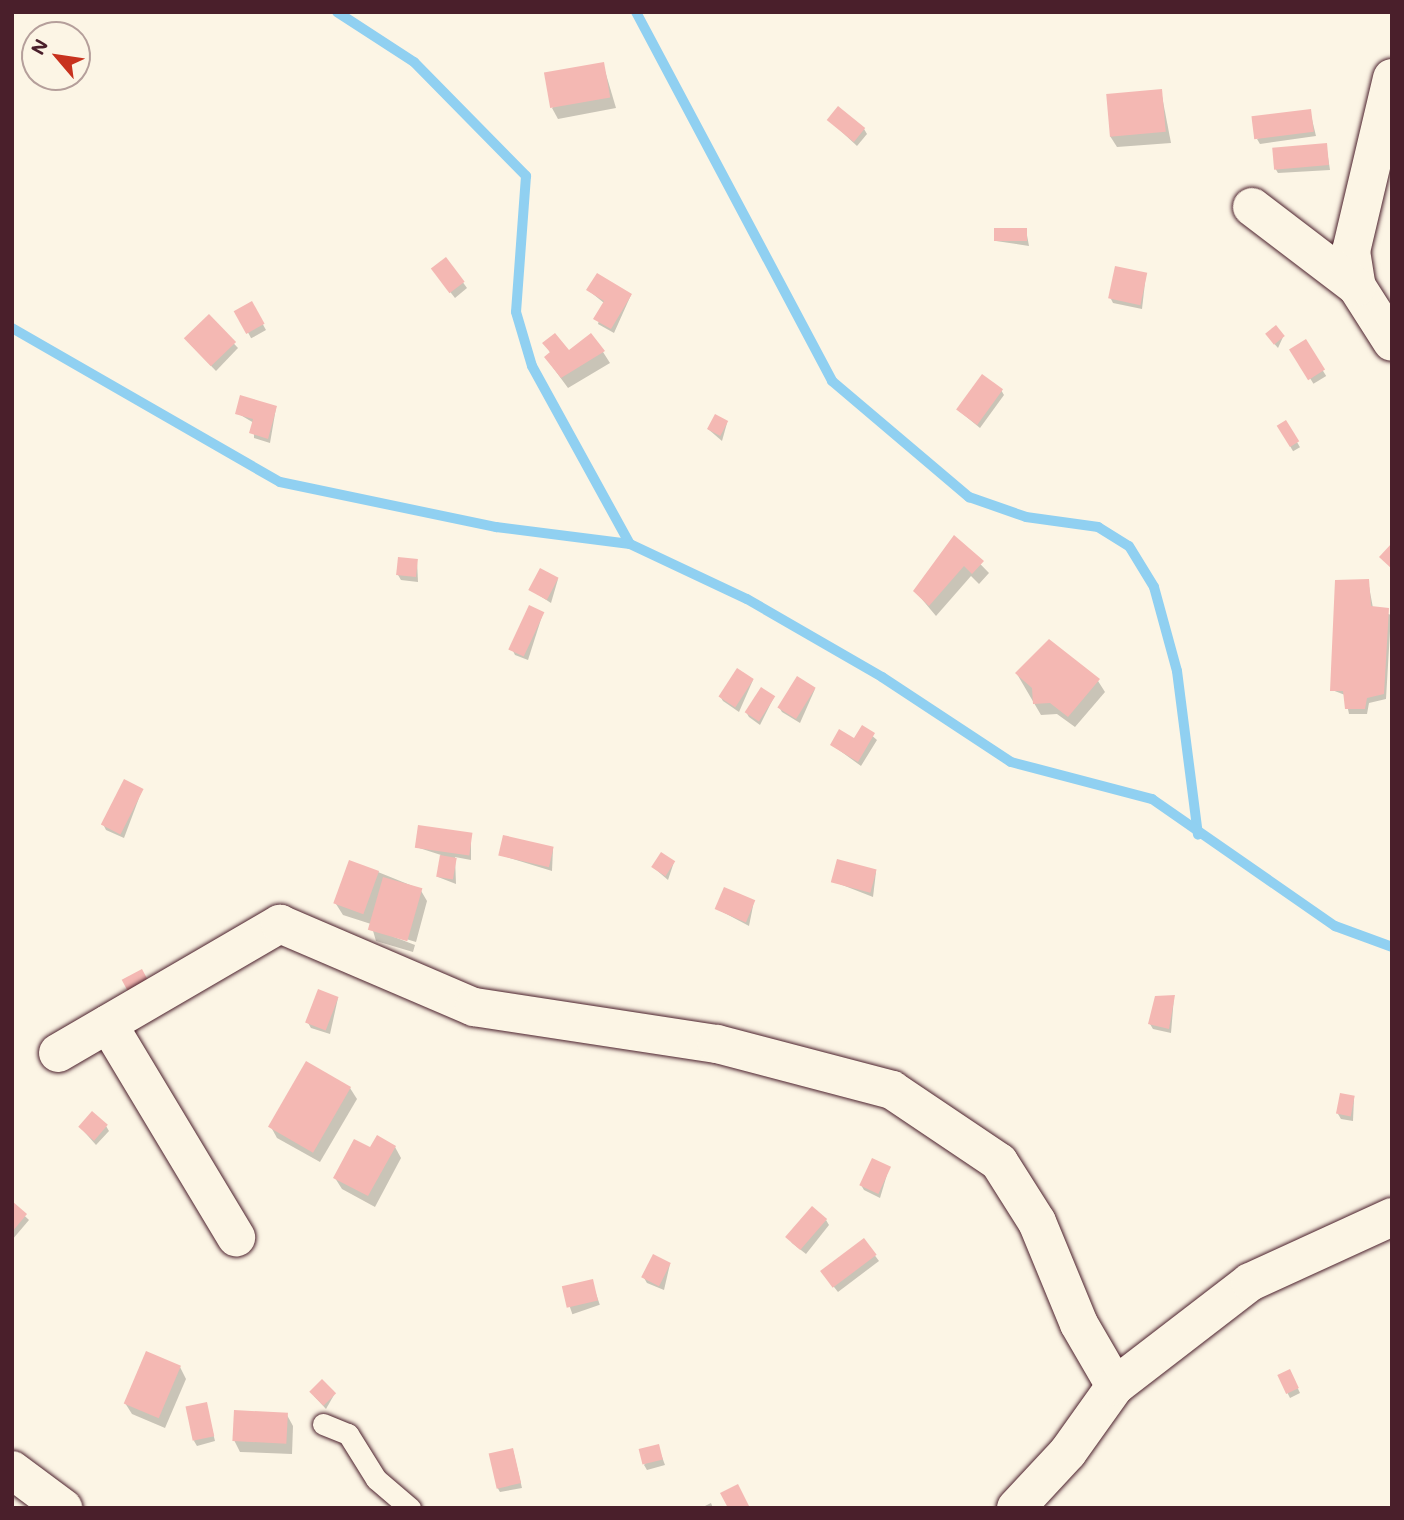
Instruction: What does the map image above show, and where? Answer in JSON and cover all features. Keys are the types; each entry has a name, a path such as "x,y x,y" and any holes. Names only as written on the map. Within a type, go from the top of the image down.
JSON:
{"street":[{"path":"1357,287 1351,251 1392,78"},
{"path":"1252,207 1357,287 1392,342"},
{"path":"58,1053 280,923 474,1007 717,1045 892,1090 999,1162 1037,1222 1079,1324 1115,1386"},
{"path":"108,1024 236,1237"},
{"path":"1016,1508 1068,1452 1115,1386 1250,1282 1392,1217"},
{"path":"12,1471 63,1508"}],"lane":[{"path":"323,1424 348,1434 376,1479 410,1508"}],"building":[{"path":"604,62 610,97 550,108 544,73"},
{"path":"1162,89 1166,132 1110,137 1106,94"},
{"path":"838,106 865,128 854,142 827,120"},
{"path":"1311,109 1314,132 1254,139 1251,116"},
{"path":"1327,143 1329,165 1274,170 1272,148"},
{"path":"994,228 1027,228 1027,241 994,241"},
{"path":"446,257 465,282 449,293 431,268"},
{"path":"1115,266 1147,273 1140,305 1108,298"},
{"path":"597,273 632,294 611,329 593,319 604,301 586,290"},
{"path":"252,301 265,324 246,334 234,311"},
{"path":"209,314 236,342 211,366 184,338"},
{"path":"1276,325 1285,336 1274,345 1265,334"},
{"path":"555,333 569,350 591,333 605,351 561,378 544,357 550,352 542,343"},
{"path":"1306,339 1325,370 1308,380 1289,350"},
{"path":"982,374 1003,389 977,425 956,410"},
{"path":"240,395 277,406 268,439 249,433 253,419 235,414"},
{"path":"715,414 728,421 720,436 707,429"},
{"path":"1286,420 1299,441 1290,447 1277,426"},
{"path":"954,535 984,561 972,574 964,566 929,606 913,591"},
{"path":"1392,543 1392,569 1379,557"},
{"path":"398,557 418,559 416,577 396,575"},
{"path":"540,568 559,578 547,600 528,590"},
{"path":"1369,579 1371,606 1389,608 1384,694 1367,698 1365,709 1345,709 1343,691 1330,691 1335,580"},
{"path":"529,605 544,612 524,657 508,649"},
{"path":"1049,639 1100,679 1068,717 1050,703 1033,704 1032,688 1015,673"},
{"path":"737,668 754,679 735,707 718,697"},
{"path":"797,676 816,688 796,719 777,707"},
{"path":"761,687 775,696 759,721 745,712"},
{"path":"862,725 875,733 858,762 830,745 839,729 854,738"},
{"path":"124,779 144,789 120,834 101,824"},
{"path":"418,825 472,833 469,855 415,848"},
{"path":"503,835 554,847 549,867 498,855"},
{"path":"661,852 675,861 665,876 651,867"},
{"path":"440,855 457,858 453,880 436,877"},
{"path":"837,859 877,870 870,893 831,882"},
{"path":"349,860 379,871 363,914 333,903"},
{"path":"383,877 422,888 407,941 368,930"},
{"path":"724,887 755,900 746,922 715,909"},
{"path":"142,969 153,990 133,1001 122,980"},
{"path":"318,989 339,997 326,1030 305,1023"},
{"path":"1175,995 1169,1029 1148,1024 1155,996"},
{"path":"306,1061 351,1087 313,1153 268,1127"},
{"path":"1340,1093 1355,1096 1351,1116 1336,1114"},
{"path":"92,1111 108,1125 94,1141 78,1127"},
{"path":"377,1135 396,1146 368,1196 333,1178 354,1139 370,1147"},
{"path":"872,1158 891,1167 878,1194 859,1185"},
{"path":"12,1201 27,1214 12,1232"},
{"path":"812,1206 827,1219 800,1250 785,1237"},
{"path":"864,1238 877,1255 833,1288 820,1271"},
{"path":"653,1254 671,1263 659,1286 641,1277"},
{"path":"593,1279 598,1300 567,1308 562,1286"},
{"path":"146,1351 181,1366 159,1418 124,1403"},
{"path":"1290,1369 1299,1388 1286,1394 1277,1375"},
{"path":"322,1379 336,1393 323,1406 309,1392"},
{"path":"207,1402 214,1436 193,1441 185,1407"},
{"path":"234,1410 288,1413 286,1444 232,1441"},
{"path":"659,1444 663,1460 642,1465 639,1449"},
{"path":"513,1448 521,1483 497,1489 489,1454"},
{"path":"738,1484 750,1508 728,1508 720,1493"}],"waterway":[{"path":"337,12 414,62 526,176 516,312 532,366 630,544"},
{"path":"636,12 832,381 969,497 1026,517 1098,527 1129,546 1154,587 1177,671 1198,835"},
{"path":"12,328 280,482 496,527 630,544 747,599 882,677 1011,762 1152,799 1335,926 1392,947"}]}
